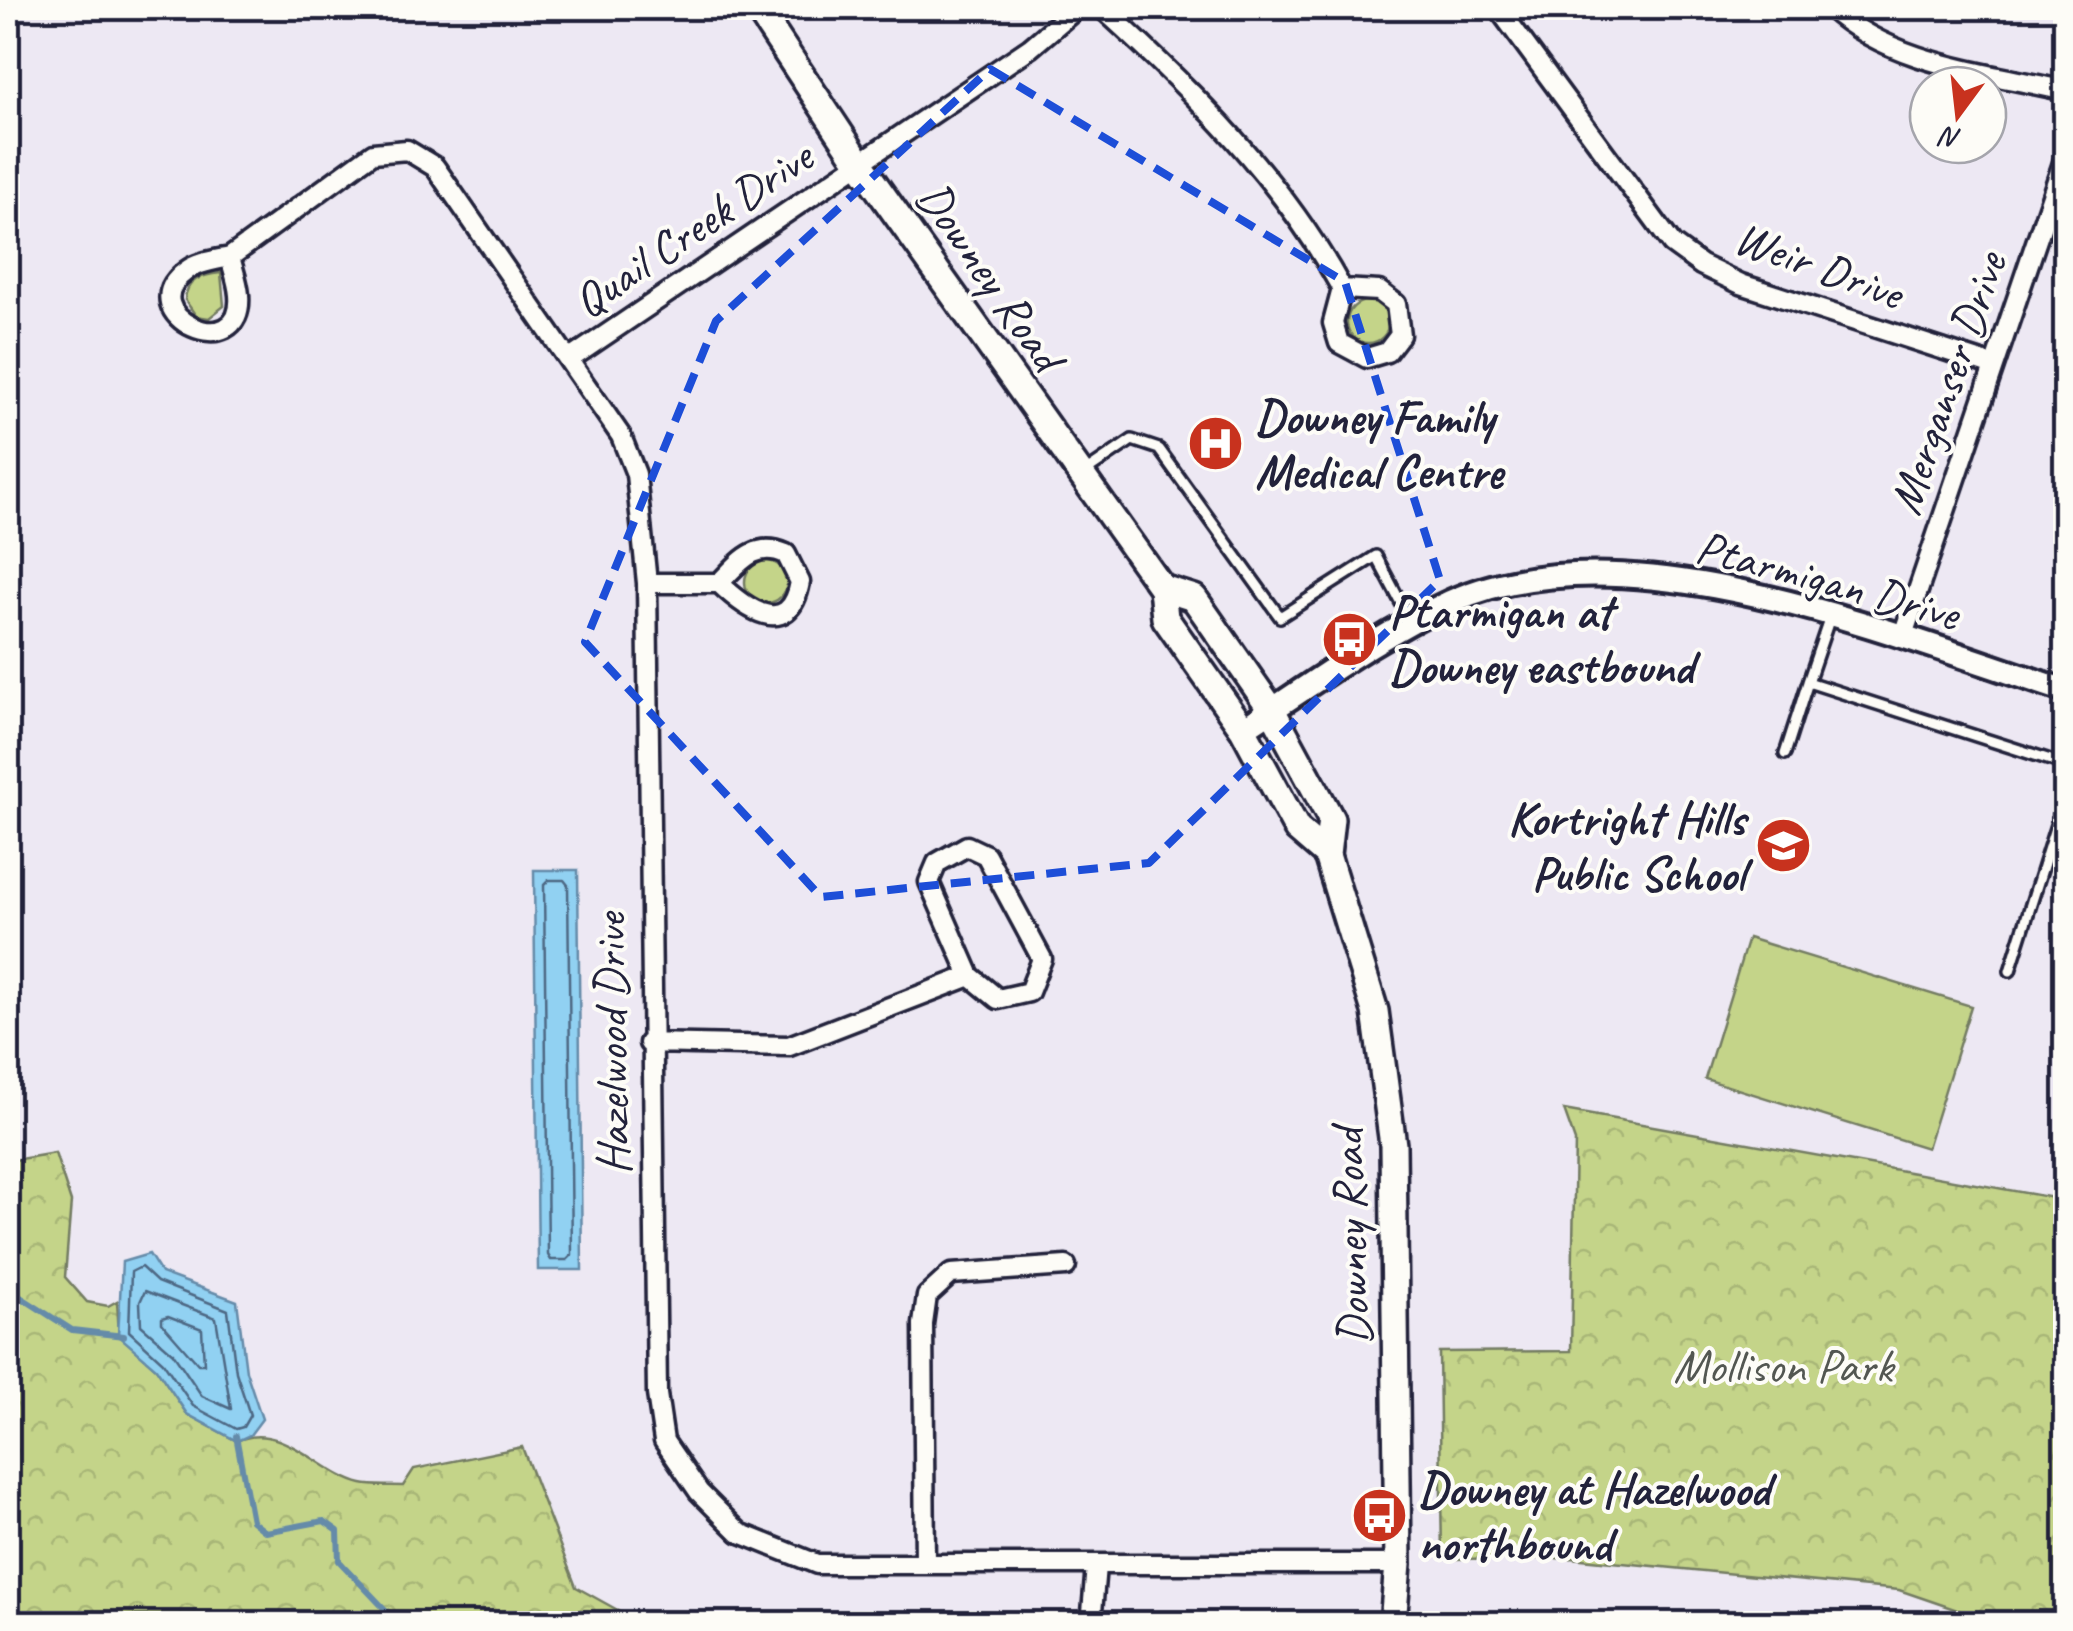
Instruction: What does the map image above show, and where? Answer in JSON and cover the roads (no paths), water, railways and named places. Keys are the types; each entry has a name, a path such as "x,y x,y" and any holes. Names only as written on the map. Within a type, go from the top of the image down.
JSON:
{"main road":[{"name":"Downey Road","path":"757,8 859,162 1162,588 1165,618 1243,729 1297,829 1327,855"},
{"name":"Downey Road","path":"1162,588 1194,598 1272,710 1331,819 1327,855 1375,1011 1392,1145 1398,1564 1393,1624"}],"street":[{"name":"Quail Creek Drive","path":"570,359 1030,48 1078,8"},
{"path":"1102,8 1182,81 1231,134 1325,258 1342,289 1333,323 1340,343 1367,358 1387,352 1400,335 1396,304 1378,291 1342,289"},
{"name":"Weir Drive","path":"1498,8 1672,244 1701,265 1740,284 1994,366"},
{"path":"1830,8 1866,34 1907,54 2066,91"},
{"name":"Hazelwood Drive","path":"230,257 240,298 233,319 214,331 183,324 172,304 175,282 191,267 230,257 373,153 406,150 435,167 622,436 636,474 647,583 649,1044 656,1394 664,1441 699,1492 740,1533 817,1564 1398,1564"},
{"name":"Merganser Drive","path":"1902,638 2066,154"},
{"path":"647,583 719,582 746,555 766,548 786,554 800,582 792,604 784,611 761,615 750,612 719,582"},
{"name":"Ptarmigan Drive","path":"1243,729 1350,656 1452,601 1518,583 1591,572 1728,586 2066,691"},
{"path":"967,846 986,855 1042,960 1030,992 998,998 970,976 929,882 937,863 967,846"},
{"path":"649,1044 789,1046 970,976"},
{"path":"926,1564 923,1324 927,1296 951,1274 1066,1266"},
{"path":"1091,1624 1096,1566"}],"lane":[{"path":"1082,475 1132,440 1148,443 1159,449 1280,617 1376,556 1412,623"},
{"path":"1785,754 1830,617"},
{"path":"1808,682 2066,764"},
{"path":"2010,971 2066,793"}],"water":[{"path":"534,870 578,870 582,1270 538,1270"},
{"path":"149,1254 161,1273 237,1301 246,1371 262,1419 250,1435 237,1441 187,1414 156,1368 118,1335 122,1262"}],"waterway":[{"path":"8,1289 72,1330 124,1336"},
{"path":"236,1436 252,1521 266,1532 324,1521 338,1531 339,1561 399,1624"}],"place":[{"name":"Downey Family Medical Centre","path":"1216,444"},
{"name":"Ptarmigan at Downey eastbound","path":"1350,639"},
{"name":"Kortright Hills Public School","path":"1784,846"},
{"name":"Downey at Hazelwood northbound","path":"1379,1516"}],"park label":[{"name":"Mollison Park","path":"1783,1365"}]}
